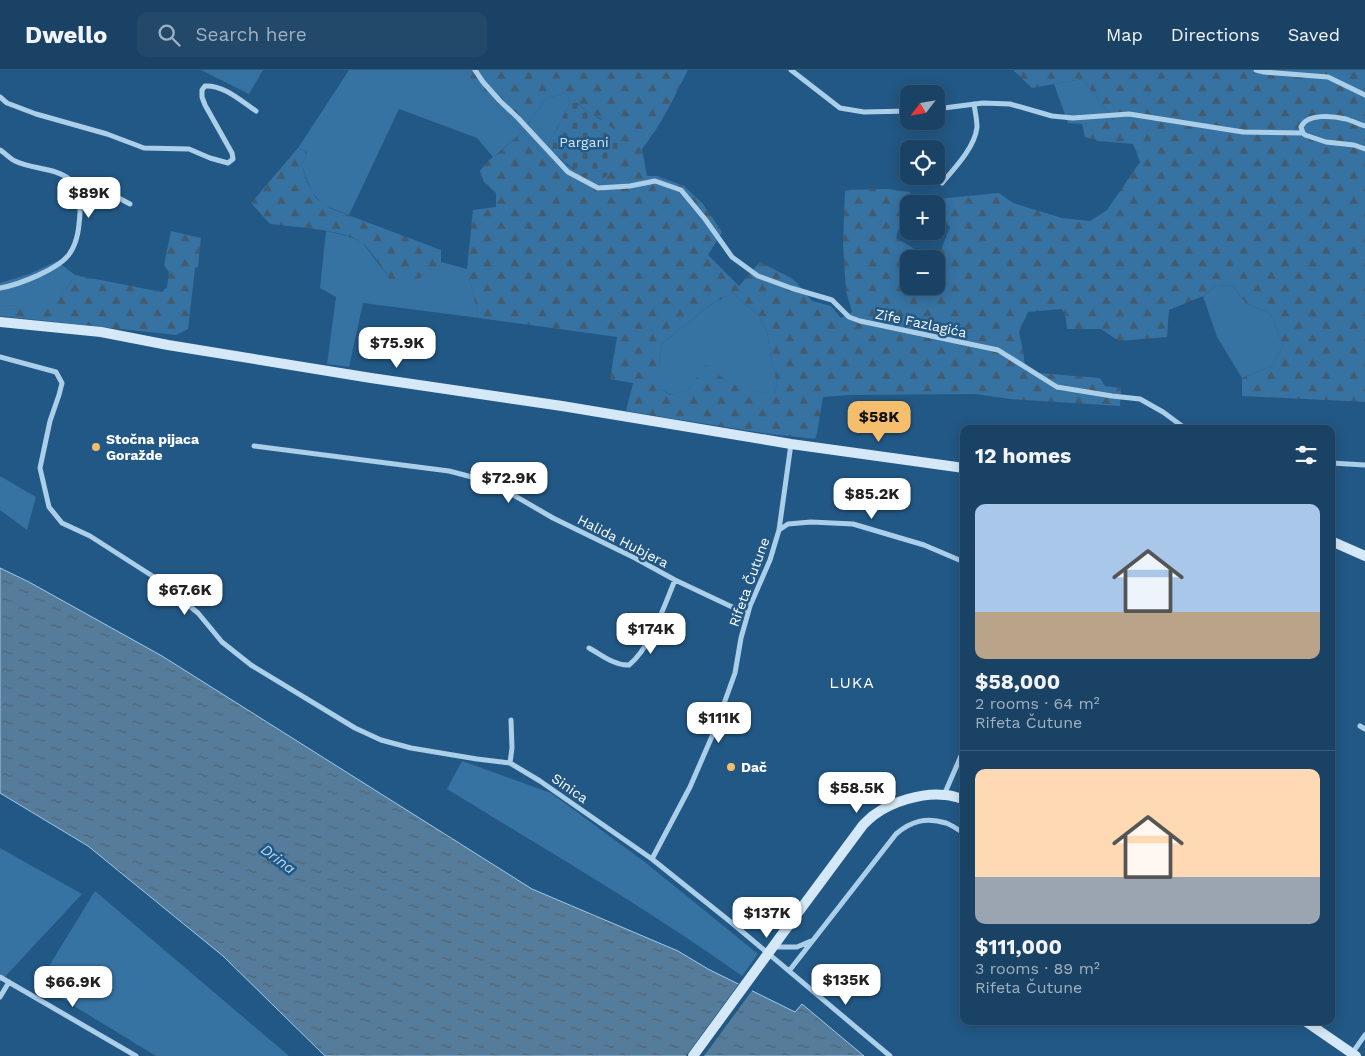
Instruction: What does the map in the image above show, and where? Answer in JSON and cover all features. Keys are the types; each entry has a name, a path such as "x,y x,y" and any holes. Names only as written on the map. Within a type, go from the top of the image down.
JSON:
{"street":[{"name":"Zife Fazlagića","path":"474,70 500,101 568,172 598,188 630,186 656,181 681,190 705,219 732,257 758,276 832,300 849,317 860,321 998,350 1057,387 1140,399 1181,425"},
{"path":"790,70 840,108 864,112 900,111"},
{"path":"1256,70 1328,77 1365,95"},
{"path":"0,97 7,103 36,114 107,134 144,148 189,149 228,163 233,159 232,153 205,105 202,90 205,86 212,85 256,111"},
{"path":"945,108 983,103 1010,104 1052,116 1073,118 1129,114 1243,132 1303,133 1326,142 1354,145 1365,149"},
{"path":"945,180 958,165 974,140 977,126 974,104"},
{"path":"1303,133 1301,127 1303,122 1312,118 1332,117 1346,119 1365,126"},
{"path":"0,150 14,161 62,173 74,182 113,195 130,204"},
{"path":"0,288 18,284 54,267 62,263 71,253 78,236 80,210 80,195 74,182"},
{"path":"0,322 101,332 362,377 562,406 790,444 960,467"},
{"path":"0,357 56,372 62,383 50,421 40,468 49,506 62,523 90,536 154,576 198,614 222,642 251,665 355,728 381,740 411,748 510,763 512,748 511,720"},
{"name":"Rifeta Čutune","path":"652,859 690,787 713,734 734,673 747,614 770,560 779,530 790,444"},
{"name":"Halida Hubjera","path":"254,446 450,470 491,482 553,518 747,614"},
{"path":"1335,463 1365,465"},
{"path":"779,530 788,524 811,522 853,524 924,545 960,560"},
{"path":"1335,543 1365,556"},
{"path":"589,648 614,662 629,665 638,657 648,642 675,580"},
{"path":"944,794 960,757"},
{"name":"Sinica","path":"510,763 540,781 652,859 761,947 890,1056"},
{"path":"693,1056 862,825 885,808 908,799 944,794 960,798"},
{"path":"789,972 811,941 896,834 906,826 919,821 947,824 960,831"},
{"path":"761,947 797,947 811,941"},
{"path":"0,977 136,1056"},
{"path":"0,997 9,982"},
{"path":"1312,1025 1353,1055 1365,1035"}],"green space":[{"path":"201,70 263,70 249,94"},
{"path":"349,70 466,70 477,86 523,132 493,157 477,138 399,109 349,215 329,207 317,198 309,185 302,164 307,152 298,148"},
{"path":"466,70 688,70 661,121 642,149 647,176 657,176 684,186 703,204 722,232 708,255 739,286 760,262 791,278 812,301 831,306 841,318 852,312 846,291 843,244 845,190 887,189 910,192 909,195 900,195 900,225 896,238 916,250 900,250 900,295 945,295 945,250 941,250 950,227 945,222 945,198 999,193 1013,203 1062,218 1090,221 1107,210 1140,162 1133,144 1098,141 1085,137 1082,124 1114,120 1082,79 1032,88 1013,70 1365,70 1365,402 1242,396 1242,378 1272,366 1283,345 1270,313 1247,304 1232,285 1216,286 1203,296 1169,310 1167,337 1119,341 1101,329 1067,329 1062,309 1028,312 1019,332 1026,372 1100,378 1105,386 1121,388 1120,406 1010,399 975,394 823,397 816,439 769,434 626,411 633,383 610,379 617,337 479,318 467,269 473,210 496,207 496,193 484,182 480,171 486,163 523,132 477,86","holes":["567,93 570,103 577,103 591,114 602,119 574,170 562,161 553,162 548,160 523,132 546,98","733,293 759,316 767,331 777,382 775,394 738,386 723,378 706,365 688,390 671,395 659,389 659,365 662,344 712,304"]},
{"path":"1082,79 1114,121 1082,124 1068,123 1054,84"},
{"path":"567,93 570,103 548,145 562,161 553,162 548,160 523,132 546,98"},
{"name":"Pargani","path":"570,103 579,105 607,124 620,139 615,159 607,176 599,181 571,167 548,145"},
{"path":"298,148 307,152 302,164 307,182 316,198 332,209 441,250 441,262 437,272 409,282 390,279 368,248 353,238 330,231 270,224 251,203"},
{"path":"171,231 201,238 198,267 195,268 188,329 176,335 0,316 0,305 51,307 75,275 162,292 167,287 169,272 164,265"},
{"path":"326,231 362,242 390,279 437,272 441,262 467,269 479,318 363,303 349,367 327,364 336,297 320,288"},
{"path":"57,261 75,275 51,308 0,305 0,283 29,274"},
{"path":"1232,285 1247,304 1270,313 1283,345 1272,366 1242,378 1217,337 1203,296 1216,286"},
{"path":"733,293 759,316 767,331 777,382 775,395 743,389 721,378 706,366 688,390 672,395 659,389 659,365 662,344 712,304"},
{"path":"0,476 36,497 27,530 0,510"},
{"path":"462,761 551,793 646,863 758,954 742,976 633,903 447,789"},
{"path":"0,848 82,894 0,982"},
{"path":"95,891 289,1056 156,1056 38,984"}],"water":[{"name":"Drina","path":"0,568 29,582 162,656 532,889 678,951 708,969 795,1012 802,1004 864,1056 325,1056 223,956 88,846 0,793"}],"pier":[{"path":"740,982 754,988 704,1056 686,1056"}],"place":[{"name":"Stočna pijaca Goražde","path":"96,447"},
{"name":"Dač","path":"731,767"}],"district":[{"name":"LUKA","path":"852,682"}]}
